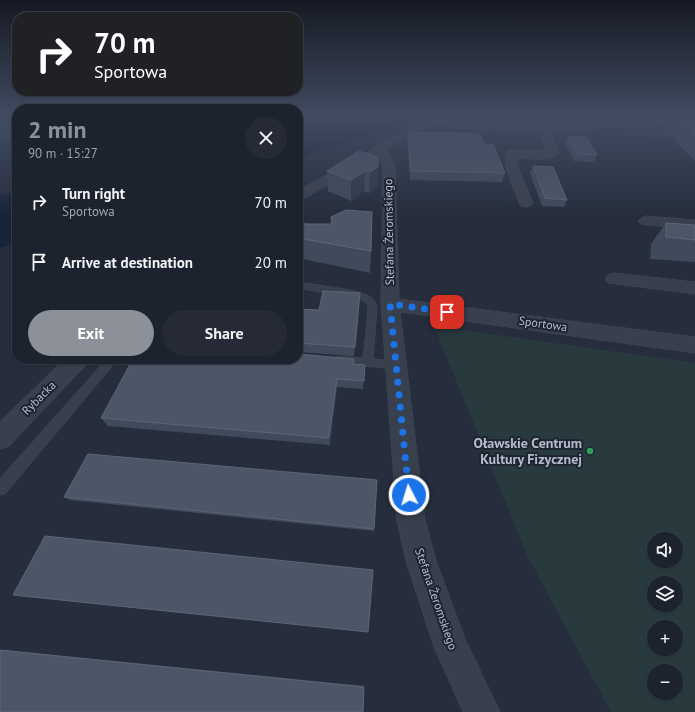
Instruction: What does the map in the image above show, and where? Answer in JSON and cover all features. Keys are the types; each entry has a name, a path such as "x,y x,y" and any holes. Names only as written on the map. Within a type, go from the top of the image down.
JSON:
{"street":[{"path":"303,193 366,158 376,150"},
{"name":"Stefana Żeromskiego","path":"382,150 388,160 389,167 390,304 411,520 421,561 451,647 482,712"},
{"path":"525,150 526,155"},
{"path":"526,203 511,164 511,154 549,156 553,153 552,150"},
{"path":"646,221 695,225"},
{"path":"614,279 695,288"},
{"name":"Sportowa","path":"390,304 695,345"},
{"name":"Rybacka","path":"0,438 73,364"}],"lane":[{"path":"303,286 362,296 371,302 372,315 367,363"},
{"path":"329,360 395,366"},
{"path":"0,489 109,364"}],"shaded area":[{"name":"Oławskie Centrum Kultury Fizycznej","path":"434,326 695,363 695,712 611,712 527,555"}],"water":[{"path":"303,150 322,150 303,156"},
{"path":"12,193 12,244 0,248 0,195"}],"building":[{"path":"409,150 496,150 505,173 411,171"},
{"path":"575,150 594,150 597,155 577,154"},
{"path":"359,151 378,157 378,167 370,172 365,171 351,180 327,171"},
{"path":"533,166 553,167 567,200 545,198"},
{"path":"346,210 372,212 371,251 303,239 303,223 332,224 331,217"},
{"path":"666,223 695,225 695,240 666,237"},
{"path":"323,291 360,293 355,347 303,343 303,309 319,310"},
{"path":"303,354 354,359 353,364 365,365 364,381 337,379 329,438 101,418 130,364 303,364"},
{"path":"88,454 377,480 374,529 64,497"},
{"path":"45,536 373,570 368,632 13,595"},
{"path":"0,650 364,687 363,712 0,712"}],"place":[{"name":"Oławskie Centrum Kultury Fizycznej","path":"590,451"}],"route":[{"path":"409,495 390,304 447,312"}]}
